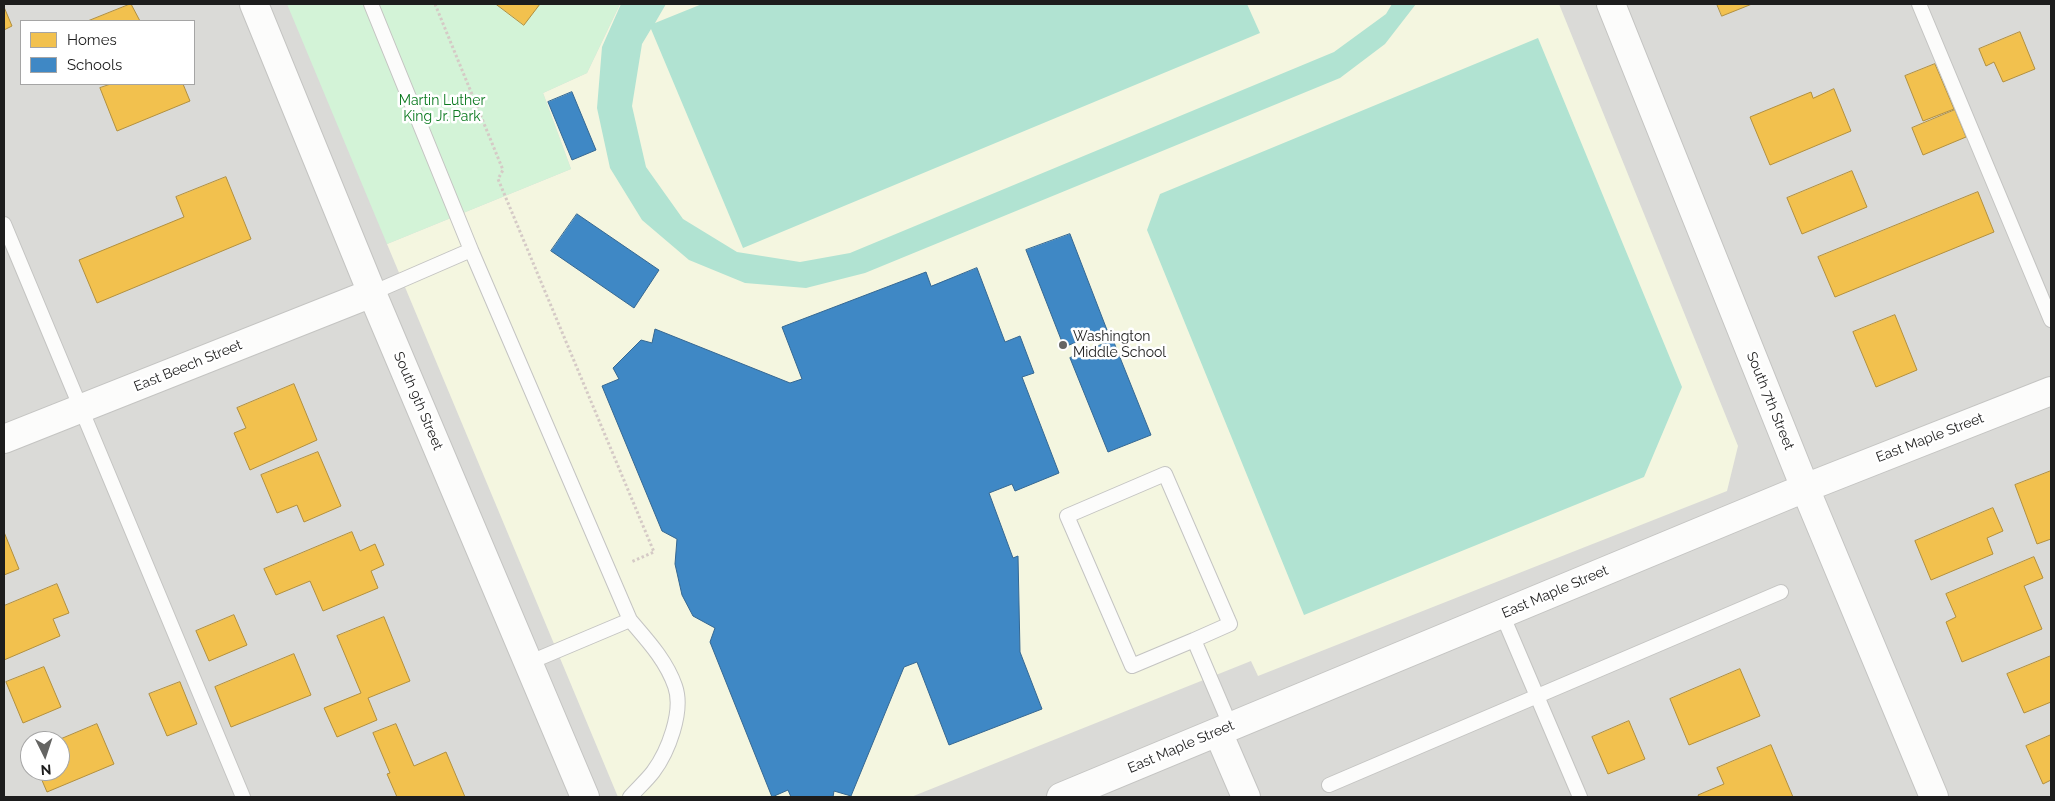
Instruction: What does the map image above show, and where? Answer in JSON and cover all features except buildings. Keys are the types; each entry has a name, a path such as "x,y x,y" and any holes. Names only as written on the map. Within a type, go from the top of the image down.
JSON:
{"street":[{"name":"South 9th Street","path":"254,4 372,292 585,797"},
{"name":"South 7th Street","path":"1611,4 1805,488 1934,797"},
{"name":"East Beech Street","path":"4,438 372,292"},
{"name":"East Maple Street","path":"1061,797 1805,488 2051,391"},
{"path":"1225,729 1246,797"}],"lane":[{"path":"372,4 471,250 630,620 660,655 676,687 677,710 671,740 653,772 630,797"},
{"path":"1920,4 2051,320"},
{"path":"4,224 242,797"},
{"path":"372,292 471,250"},
{"path":"1165,474 1230,624 1194,640 1132,666 1067,516 1165,474"},
{"path":"1329,785 1781,592"},
{"path":"1502,614 1580,797"},
{"path":"528,664 630,620"},
{"path":"1194,640 1225,729"}],"path":[{"path":"435,4 503,170 498,179 654,552 609,572"}],"shaded area":[{"path":"4,4 2051,4 2051,797 4,797"},
{"name":"Washington Middle School","path":"620,4 1559,4 1738,446 1727,491 1258,676 1251,661 911,797 618,797 387,244 571,169 543,93 587,73"}],"green space":[{"name":"Martin Luther King Jr. Park","path":"287,4 620,4 587,73 543,93 571,169 387,244"},
{"path":"621,4 666,4 655,23 702,4 1247,4 1260,33 743,248 651,29 642,44 632,106 646,167 683,219 737,252 800,262 850,253 1334,52 1386,14 1392,4 1416,4 1385,44 1340,78 865,273 806,288 745,283 689,260 642,220 610,168 597,108 602,47"},
{"path":"1538,38 1682,387 1644,477 1304,615 1147,230 1160,194"}],"place":[{"name":"Washington Middle School","path":"1063,345"}]}
